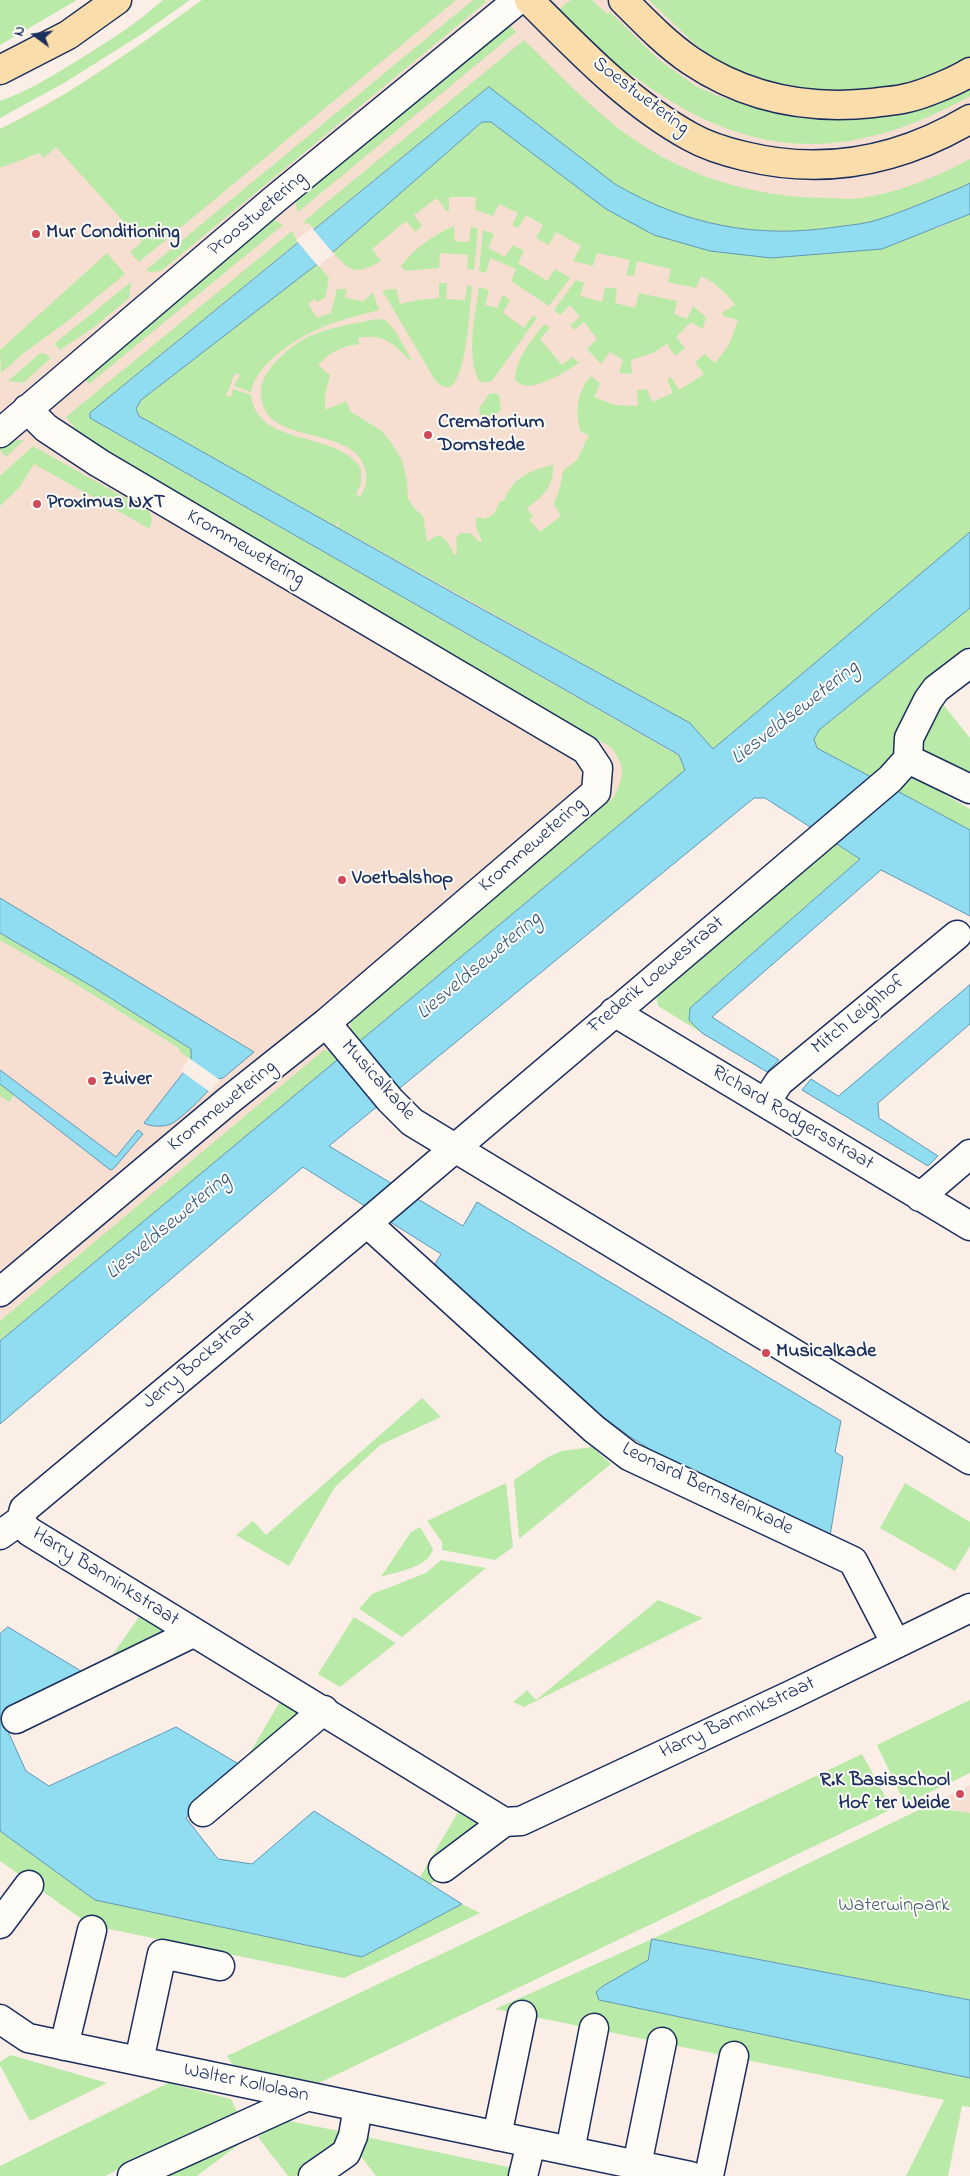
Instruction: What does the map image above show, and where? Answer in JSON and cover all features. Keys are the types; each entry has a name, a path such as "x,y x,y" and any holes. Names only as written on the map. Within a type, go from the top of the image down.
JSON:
{"main road":[{"path":"0,70 68,35 117,0"},
{"name":"Soestwetering","path":"529,0 597,68 660,118 692,138 731,153 774,163 820,166 867,160 910,148 970,119"},
{"path":"623,0 673,47 711,73 752,91 783,101 817,106 908,98 970,72"}],"street":[{"name":"Proostwetering","path":"0,433 275,199 518,0"},
{"name":"Krommewetering","path":"0,1292 228,1101 335,1033 596,792 598,768 586,750 99,463 46,428 27,409"},
{"path":"970,663 936,689 928,700 910,738 899,769 970,789"},
{"name":"Frederik Loewestraat","path":"403,1190 824,835 899,769"},
{"name":"Mitch Leighhof","path":"766,1102 779,1082 957,935"},
{"name":"Richard Rodgersstraat","path":"614,1012 970,1226"},
{"name":"Musicalkade","path":"335,1033 390,1100 412,1122 855,1388 970,1460"},
{"path":"920,1197 970,1154"},
{"name":"Jerry Bockstraat","path":"10,1527 24,1509 371,1219 403,1190"},
{"name":"Leonard Bernsteinkade","path":"371,1219 594,1429 628,1456 853,1561 896,1644"},
{"name":"Harry Banninkstraat","path":"10,1527 22,1525 30,1532 193,1633 324,1710 504,1822 522,1822 970,1608"},
{"name":"Harry Banninkstraat","path":"16,1719 193,1633"},
{"path":"203,1812 324,1710"},
{"name":"Harry Banninkstraat","path":"443,1868 504,1822"},
{"path":"0,1924 28,1885"},
{"path":"64,2046 92,1930"},
{"path":"138,2062 162,1954 220,1966"},
{"path":"497,2136 522,2015"},
{"name":"Walter Kollolaan","path":"3,2025 28,2038 64,2046 690,2176"},
{"path":"570,2151 594,2028"},
{"path":"637,2165 662,2042"},
{"path":"709,2176 734,2056"},
{"path":"132,2176 306,2097"},
{"path":"313,2176 346,2153 353,2136 358,2107"},
{"path":"523,2176 530,2143"}],"shaded area":[{"path":"202,0 970,0 970,573 0,1334 0,129 68,92 153,36"},
{"name":"R.K Basisschool Hof ter Weide","path":"970,1785 970,1813 931,1806 931,1804"}],"green space":[{"path":"0,0 77,0 0,45"},
{"path":"163,0 190,0 142,34 64,83 0,118 0,101 39,83 87,55"},
{"path":"202,0 456,0 139,262 130,252 142,242 56,147 44,158 39,153 0,168 0,129 27,116 79,85"},
{"path":"473,0 484,0 486,2 161,271 150,272 146,270"},
{"path":"571,0 592,0 607,14 610,12 659,60 696,86 718,96 774,112 806,116 970,85 970,96 926,118 883,133 842,142 801,144 761,139 720,126 679,106 634,76 615,66 591,46 558,10"},
{"path":"649,0 970,0 970,62 909,87 839,96 757,81 722,66 694,43"},
{"path":"507,23 516,32 298,212 296,199 298,194"},
{"path":"524,40 582,97 618,128 666,159 716,180 743,188 798,197 856,199 888,193 945,172 970,159 970,183 899,213 862,223 806,230 778,231 722,225 668,210 615,184 489,87 314,229 308,223 306,224 304,221"},
{"path":"482,122 491,122 607,209 654,235 936,229 970,214 970,532 713,749 690,723 337,527 340,520 335,526 139,416 136,409 141,400 317,264 329,278 325,298 317,302 315,299 308,304 317,318 331,313 337,289 347,289 345,298 364,301 373,292 379,310 336,322 299,339 266,365 257,377 251,392 234,386 240,375 235,373 226,396 231,397 233,389 251,395 256,412 267,423 281,431 333,448 349,456 361,468 361,484 356,494 360,497 365,487 366,475 365,468 356,454 343,445 290,429 275,421 265,409 261,391 262,383 272,366 287,351 310,336 342,326 379,319 384,320 395,331 411,362 388,341 375,337 358,338 359,344 337,350 318,365 330,375 325,395 325,410 346,401 351,412 382,431 402,460 407,481 408,499 423,516 427,541 438,536 445,539 454,555 457,554 456,539 460,533 470,533 480,542 482,541 476,527 476,517 484,519 494,514 500,501 504,501 512,486 523,476 553,465 552,479 546,490 527,508 533,517 529,519 540,532 561,516 554,504 563,471 577,460 589,435 581,432 577,410 580,395 586,382 591,376 600,384 594,397 615,405 638,406 637,390 647,389 652,402 673,393 667,379 671,377 679,390 704,374 695,362 705,354 715,363 729,345 738,320 723,316 723,312 735,305 720,288 701,276 696,288 668,282 671,269 637,261 634,276 626,275 630,260 597,253 593,266 573,261 581,246 556,232 549,245 536,238 543,225 526,215 518,228 512,225 518,213 499,204 493,216 475,210 476,197 449,197 449,211 446,211 437,198 414,215 422,226 415,232 406,221 372,249 381,261 359,270 354,270 339,259 333,252"},
{"path":"274,220 283,225 89,384 83,377 268,221"},
{"path":"454,226 455,241 469,242 471,227 478,228 474,270 467,269 468,255 440,253 439,268 405,271 401,266 412,253 432,238"},
{"path":"483,230 494,234 488,248 505,257 513,245 524,251 518,263 547,281 555,269 570,278 549,306 511,281 516,269 490,258 486,273 479,271"},
{"path":"292,231 298,242 90,413 90,418 679,756 685,770 359,1043 352,1035 350,1018 614,797 620,783 622,771 619,760 611,747 135,479 88,444 66,417"},
{"path":"107,253 125,274 1,373 0,350"},
{"path":"576,280 584,283 580,296 602,302 605,287 617,289 615,303 635,308 639,293 677,301 674,314 687,319 693,306 706,317 703,329 691,322 676,337 685,348 675,356 667,344 653,353 631,360 632,374 619,373 623,360 610,352 601,364 587,349 597,339 584,322 574,330 570,325 580,317 570,305 560,315 554,310"},
{"path":"131,282 129,298 94,327 60,350 54,344"},
{"path":"439,283 447,283 446,299 465,300 467,285 472,286 469,325 463,358 454,382 448,388 440,385 435,380 382,290 396,289 400,304 439,298"},
{"path":"479,287 489,290 485,305 497,308 503,295 510,300 503,313 524,328 533,315 537,318 492,381 484,383 479,381 475,370 472,347"},
{"path":"544,324 550,328 540,339 562,365 572,357 579,363 547,381 528,386 520,384 515,379 518,364 525,350"},
{"path":"44,353 51,358 23,383 8,381 39,354"},
{"path":"495,393 499,395 501,410 492,416 481,416 479,409 489,394"},
{"path":"24,440 6,457 0,450 0,446"},
{"path":"33,446 150,512 152,519 150,529 34,464 19,488 0,506 0,476"},
{"path":"970,608 970,646 947,665 917,696 893,757 878,782 817,748 814,739 819,730"},
{"path":"942,703 970,738 970,776 923,751 924,733"},
{"path":"910,774 970,809 970,833 892,789"},
{"path":"834,843 860,859 690,1008 689,1020 702,1033 658,1006 656,995"},
{"path":"0,933 93,987 191,1049 191,1060 179,1051 180,1049 74,983 0,940"},
{"path":"324,1050 333,1052 340,1059 0,1341 0,1321"},
{"path":"0,1084 14,1095 9,1102 0,1096"},
{"path":"422,1398 441,1417 380,1445 335,1487 289,1566 236,1535 253,1521 266,1535"},
{"path":"592,1447 611,1464 519,1539 514,1480 548,1457 562,1451"},
{"path":"506,1483 513,1547 495,1560 442,1550 442,1542 427,1521"},
{"path":"905,1483 970,1522 970,1546 955,1571 880,1528"},
{"path":"420,1527 433,1549 430,1555 419,1565 381,1577 411,1532"},
{"path":"441,1560 486,1568 402,1637 359,1609 372,1594 426,1573"},
{"path":"658,1600 703,1618 524,1707 513,1702 527,1690 536,1700"},
{"path":"139,1617 168,1633 101,1671"},
{"path":"354,1617 396,1643 340,1687 318,1674"},
{"path":"281,1700 300,1712 242,1766"},
{"path":"970,1700 970,1773 905,1804 877,1745"},
{"path":"862,1754 892,1809 319,2083 233,2065 227,2056"},
{"name":"Waterwinpark","path":"931,1804 931,1807 970,1813 970,2000 652,1939"},
{"path":"461,1807 491,1825 462,1865 430,1884 420,1877"},
{"path":"0,1831 95,1900 362,1957 462,1904 480,1913 344,1978 90,1925 0,1861"},
{"path":"652,1939 648,1960 603,1986 970,2077 970,2107 962,2106 948,2176 906,2176 944,2100 495,2009"},
{"path":"11,2055 107,2083 30,2121 0,2065 0,2062"},
{"path":"168,2083 231,2099 237,2112 105,2176 0,2176 0,2166"},
{"path":"284,2120 344,2132 339,2147 295,2176 288,2176 258,2137"},
{"path":"250,2136 197,2176 166,2176"},
{"path":"361,2136 513,2168 511,2176 376,2176 357,2151"}],"water":[{"name":"Liesveldsewetering","path":"489,87 615,184 668,210 722,225 778,231 806,230 862,223 899,213 970,183 970,214 882,249 771,258 710,251 654,235 606,209 491,122 482,122 333,252 141,400 136,409 139,416 462,598 690,723 713,749 970,532 970,608 819,730 814,739 817,748 970,830 970,916 881,870 712,1017 779,1060 767,1072 702,1033 689,1020 690,1008 860,859 765,798 754,798 329,1146 463,1226 477,1202 841,1421 835,1452 843,1457 830,1536 661,1456 629,1436 591,1408 514,1341 435,1264 441,1254 303,1167 0,1424 0,1341 685,770 679,755 90,418 90,413"},
{"path":"0,898 254,1052 223,1078 218,1079 176,1121 161,1126 144,1123 183,1073 191,1060 191,1049 93,987 0,933"},
{"path":"970,985 970,1024 878,1103 879,1118 938,1156 928,1166 802,1090 811,1079 838,1096"},
{"path":"0,1070 116,1157 138,1130 143,1134 115,1167 112,1170 109,1169 0,1084"},
{"path":"8,1627 86,1674 1,1716 26,1771 49,1786 176,1727 242,1766 186,1818 218,1859 252,1864 314,1811 462,1904 362,1957 95,1900 0,1831 0,1634"},
{"path":"652,1939 970,2000 970,2078 599,2000 596,1992 603,1986 648,1960"}],"pier":[{"path":"312,228 334,254 318,266 296,240"},
{"path":"189,1058 220,1080 210,1092 181,1071"}],"place":[{"name":"Mur Conditioning","path":"36,234"},
{"name":"Crematorium Domstede","path":"428,435"},
{"name":"Proximus NXT","path":"37,504"},
{"name":"Voetbalshop","path":"342,880"},
{"name":"Zuiver","path":"92,1081"},
{"name":"Musicalkade","path":"766,1353"},
{"name":"R.K Basisschool Hof ter Weide","path":"960,1794"}]}
